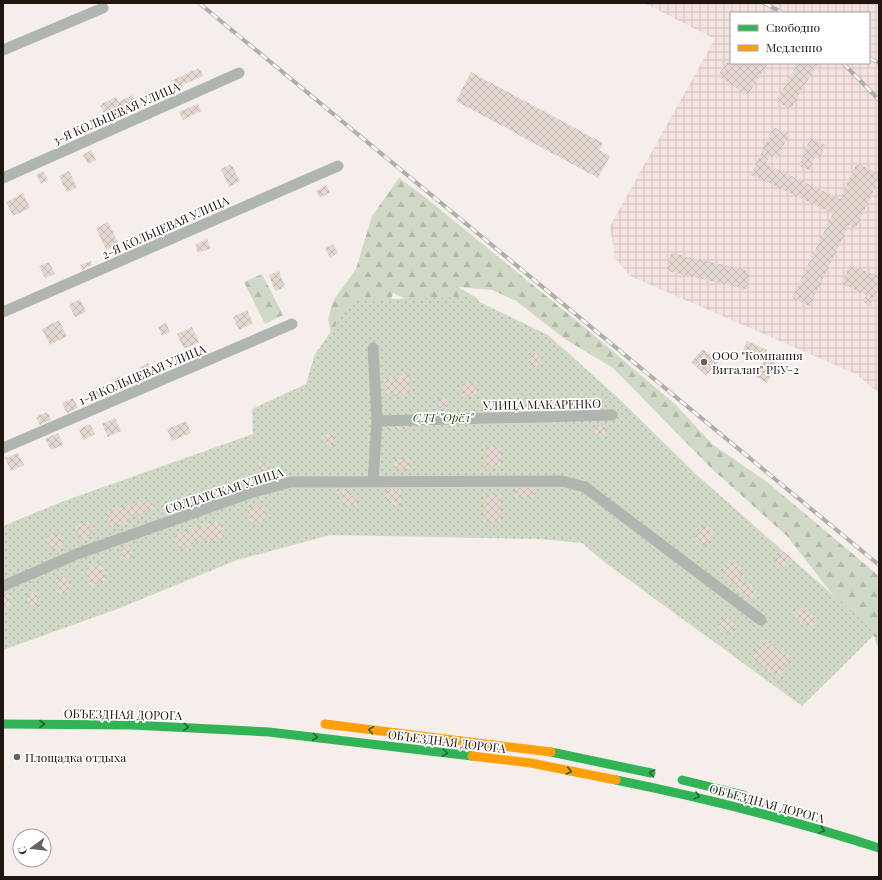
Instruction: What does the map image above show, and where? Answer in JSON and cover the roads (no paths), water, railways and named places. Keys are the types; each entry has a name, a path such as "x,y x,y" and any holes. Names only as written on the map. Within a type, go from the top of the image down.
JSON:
{"highway":[{"name":"ОБЪЕЗДНАЯ ДОРОГА","path":"3,724 132,725 269,732 531,763 691,795 836,834 879,848"},
{"name":"ОБЪЕЗДНАЯ ДОРОГА","path":"317,724 535,749 657,774"},
{"name":"ОБЪЕЗДНАЯ ДОРОГА","path":"673,778 711,786 755,798"}],"street":[{"path":"3,50 103,8"},
{"name":"3-Я КОЛЬЦЕВАЯ УЛИЦА","path":"3,178 239,72"},
{"name":"2-Я КОЛЬЦЕВАЯ УЛИЦА","path":"3,312 338,166"},
{"name":"1-Я КОЛЬЦЕВАЯ УЛИЦА","path":"3,448 292,324"},
{"path":"373,348 377,421 373,482"},
{"name":"УЛИЦА МАКАРЕНКО","path":"377,421 612,415"},
{"name":"СОЛДАТСКАЯ УЛИЦА","path":"3,586 78,554 250,493 291,482 562,481 585,487 761,620"}],"railway":[{"path":"199,3 879,565"},
{"path":"764,3 781,12"},
{"path":"870,58 879,63"},
{"path":"844,64 879,100"}],"place":[{"name":"ООО \"Компания Виталан\" РБУ-2","path":"704,362"},
{"name":"Площадка отдыха","path":"17,757"}],"park label":[{"name":"СДТ \"Орёл\"","path":"443,417"}]}
